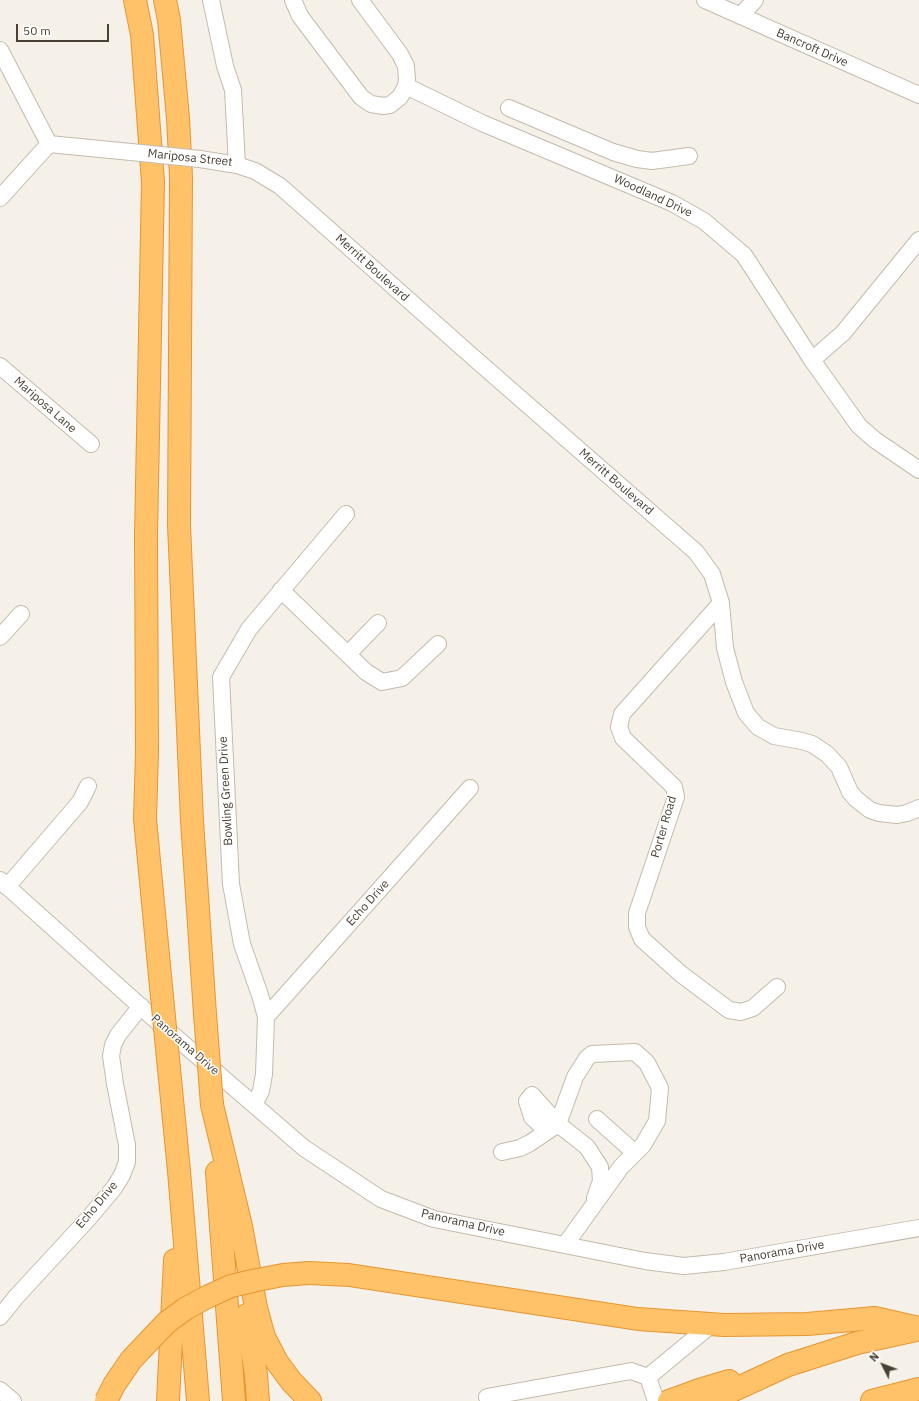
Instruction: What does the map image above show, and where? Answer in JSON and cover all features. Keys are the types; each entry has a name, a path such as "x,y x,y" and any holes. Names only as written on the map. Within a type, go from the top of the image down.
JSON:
{"highway":[{"path":"135,0 142,35 153,182 146,535 147,752 145,820 170,1069 198,1401"},
{"path":"165,0 169,20 172,51 178,118 181,177 179,525 192,820 234,1401"},
{"path":"212,1105 253,1353 258,1401"},
{"path":"212,1105 241,1226 256,1308 264,1337 291,1381 310,1401"},
{"path":"168,1401 179,1171"},
{"path":"106,1401 114,1385 131,1360 166,1322 185,1309 231,1286 270,1277 309,1274 349,1275 638,1319 712,1324 806,1324 875,1318 919,1329"},
{"path":"669,1401 700,1390 856,1343 919,1329"},
{"path":"710,1401 788,1364"},
{"path":"872,1401 919,1389"}],"street":[{"name":"Mariposa Street","path":"49,144 200,159 237,165 233,90 225,66 210,0"},
{"path":"293,0 300,16 361,97 377,106 390,105 400,97 406,86 408,72 404,60 360,0"},
{"name":"Bancroft Drive","path":"705,0 919,95"},
{"path":"740,16 755,0"},
{"path":"0,50 49,144 0,198"},
{"name":"Woodland Drive","path":"406,86 482,123 672,203 704,221 744,255 812,360 859,426 875,440 919,470"},
{"path":"509,108 613,152 637,159 652,161 690,156"},
{"name":"Merritt Boulevard","path":"237,165 255,171 280,186 696,552 712,574 721,603 725,648 734,682 742,705 751,721 766,732 784,738 812,744 827,754 839,767 846,784 853,795 862,805 870,810 879,813 897,815 919,808"},
{"path":"812,360 843,333 919,240"},
{"name":"Mariposa Lane","path":"0,366 90,444"},
{"name":"Bowling Green Drive","path":"254,1105 261,1091 264,1074 266,1017 242,944 231,884 221,677 249,629 346,514"},
{"path":"281,590 366,672 382,682 402,678 438,644"},
{"name":"Porter Road","path":"721,603 622,714 619,727 623,738 674,787 676,797 637,913 637,927 642,939 680,974 729,1010 741,1012 753,1008 777,987"},
{"path":"0,638 21,614"},
{"path":"348,654 378,623"},
{"path":"4,884 80,802 88,786"},
{"name":"Echo Drive","path":"266,1017 470,788"},
{"name":"Panorama Drive","path":"4,884 304,1148 381,1199 434,1219 645,1261 684,1266 724,1262 919,1228"},
{"name":"Echo Drive","path":"0,1317 16,1297 88,1219 114,1188 122,1175 127,1162 127,1145 111,1056 113,1045 118,1035 141,1006"},
{"path":"502,1152 520,1148 530,1143 556,1125 575,1077 592,1054 635,1052 647,1062 660,1088 657,1121 643,1145 621,1167 565,1245"},
{"path":"597,1119 635,1153"},
{"path":"556,1125 587,1147 600,1167 601,1181 591,1209"},
{"path":"648,1377 712,1324"},
{"path":"487,1397 631,1371 648,1377"},
{"path":"648,1377 656,1401"},
{"path":"0,1390 13,1401"}]}
